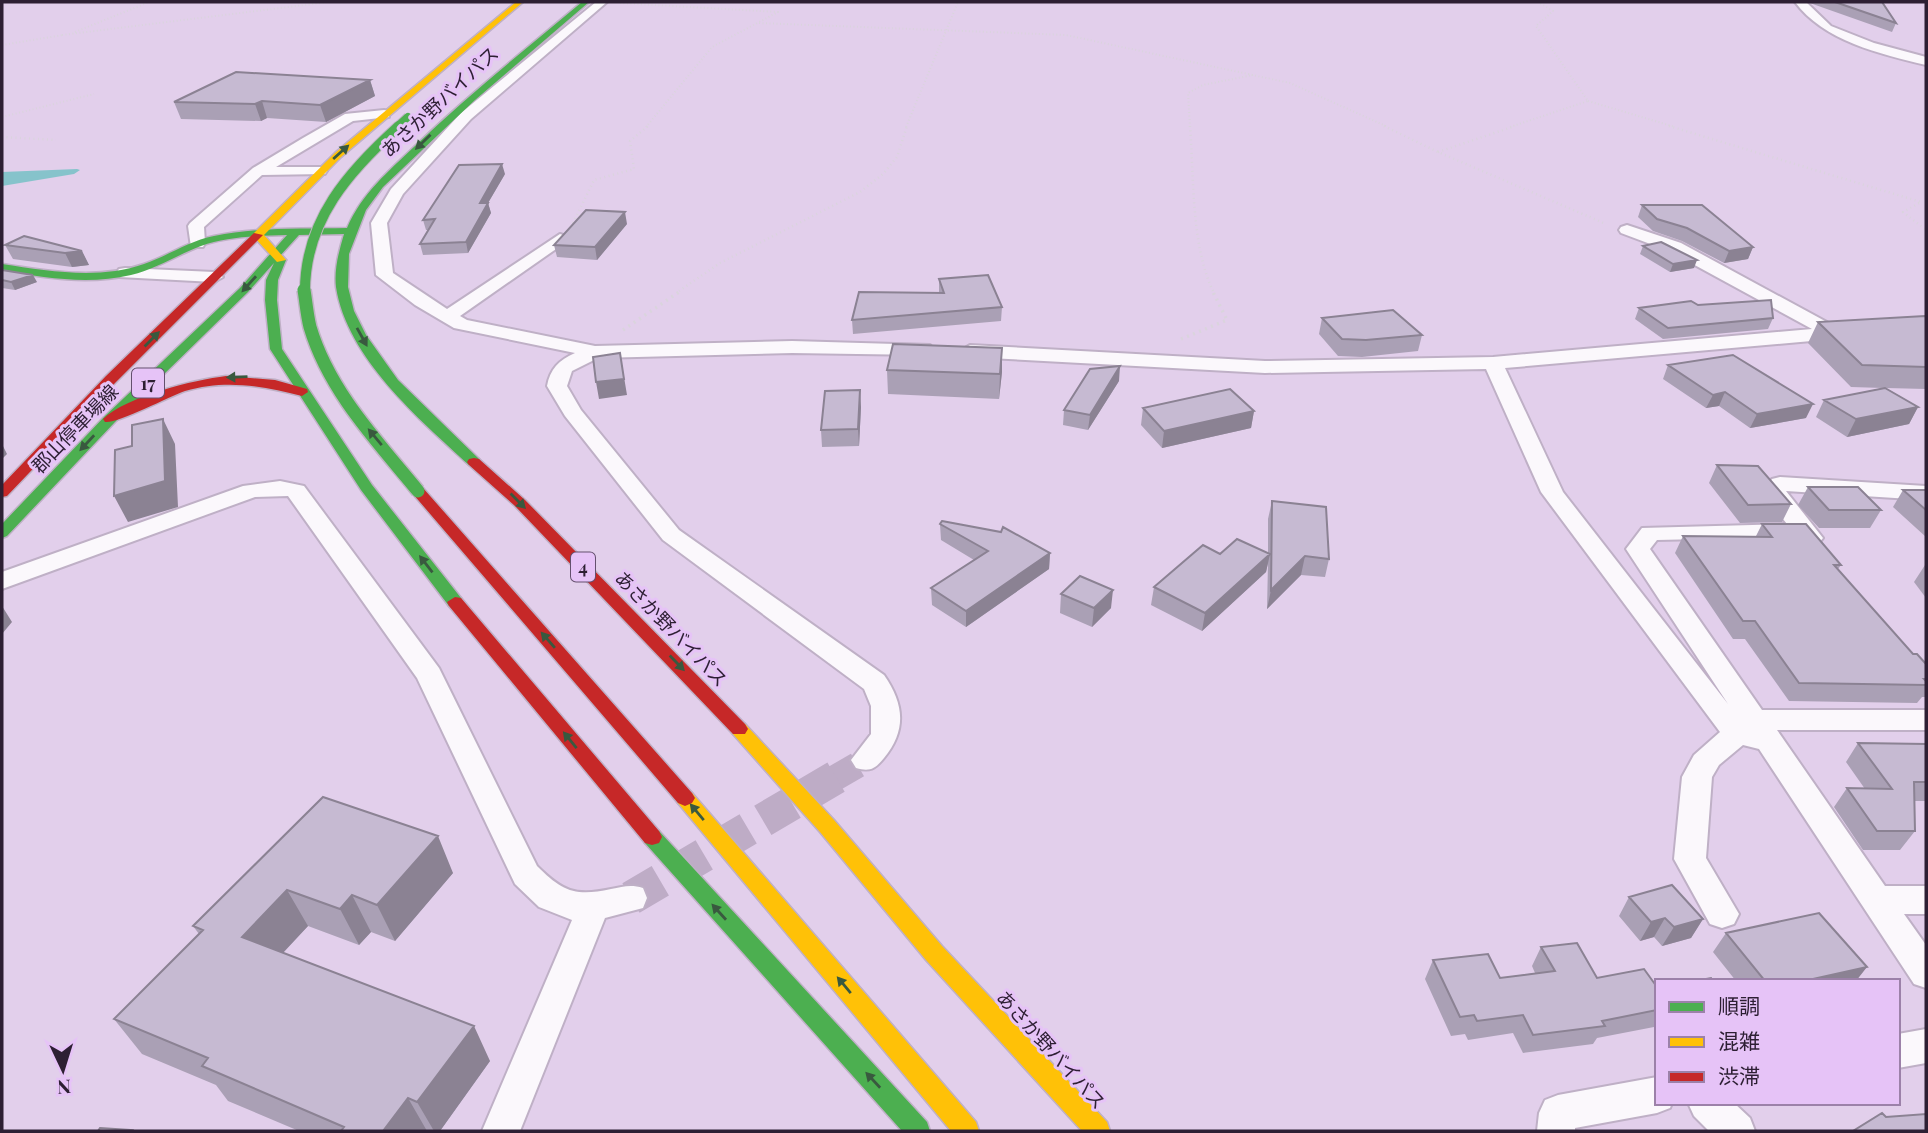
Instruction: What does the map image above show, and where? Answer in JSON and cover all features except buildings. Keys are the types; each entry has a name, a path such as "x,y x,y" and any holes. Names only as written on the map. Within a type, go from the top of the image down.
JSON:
{"main road":[{"name":"郡山停車場線","path":"2,494 320,171 384,114 520,2"},
{"name":"あさか野バイパス","path":"539,2 365,157 326,206 313,236 303,277 303,301 319,357 360,419 418,491 646,751 967,1131"},
{"name":"郡山停車場線","path":"2,533 110,419 244,290 295,233 563,2"},
{"name":"あさか野バイパス","path":"586,2 515,60 426,139 366,200 351,231 342,272 342,287 349,313 380,368 434,426 511,494 704,690 827,826 934,953 1098,1131"},
{"path":"2,267 73,279 125,273 152,265 197,243 258,234 351,231"},
{"path":"258,234 281,259 272,280 271,300 276,349 366,487 466,617 523,682 614,795 918,1131"},
{"path":"110,419 149,398 210,379 262,378 302,391"}],"street":[{"path":"602,2 466,116 396,192 379,223 385,275 395,285 461,324 595,352 792,347 950,350 1265,367 1493,363 1859,331"},
{"path":"1800,2 1827,28 1870,45 1926,61"},
{"path":"197,243 196,226 258,171 350,117 384,114"},
{"path":"258,171 320,171"},
{"path":"351,231 380,230"},
{"path":"1627,230 1675,247 1832,332"},
{"path":"447,317 560,239"},
{"path":"125,273 214,277"},
{"path":"595,352 560,369 557,386 572,412 671,535 854,664 874,682 881,692 885,706 885,737 866,760"},
{"path":"1493,363 1552,492 1617,580 1752,731"},
{"path":"1926,493 1780,484 1773,494 1814,542 1650,533 1638,549 1752,731 1878,900 1926,973"},
{"path":"2,581 251,491 280,488 296,491 429,675 526,875 546,896 568,907 593,908 631,898"},
{"path":"1722,914 1690,859 1697,777 1700,766 1708,757 1752,731 1926,720"},
{"path":"1878,900 1926,900"},
{"path":"501,1131 593,908"},
{"path":"1900,1051 1926,1046"},
{"path":"1556,1131 1558,1113 1655,1095"},
{"path":"1709,1105 1736,1131"}],"path":[{"path":"62,35 105,22 149,2"},
{"path":"2,45 329,2"},
{"path":"560,239 568,233 594,180 634,169 630,141 632,137 648,126 707,51 778,12 616,2"},
{"path":"624,329 720,263 860,192 883,174 897,157 912,110 958,2"},
{"path":"1538,2 1553,11 1536,26 1588,101"},
{"path":"759,23 1077,36 1166,58 1258,74 1290,83 1582,215 1627,230"},
{"path":"1150,362 1152,354 1159,347 1218,326 1227,320 1205,274 1197,218 1188,93 1203,85 1258,74"},
{"path":"2,117 94,94"},
{"path":"1438,152 1588,101 1921,202 1903,212 1926,230"},
{"path":"2,137 56,140"}],"shaded area":[{"path":"80,170 74,174 2,186 2,172"}],"tunnel":[{"path":"835,778 866,760"},
{"path":"631,898 838,776"}],"traffic: fast":[{"path":"474,462 414,405 375,359 348,311 341,276 344,254 360,210 379,185 472,98 586,2"},
{"path":"408,117 342,183 325,208 309,250 304,289 310,326 323,361 366,428 418,491"},
{"path":"2,267 94,277 131,272 213,239 264,233 351,231"},
{"path":"2,533 110,419 244,290 295,233"},
{"path":"281,260 272,280 271,300 276,349 366,487 455,602"},
{"path":"652,837 918,1131"}],"traffic: slow":[{"path":"281,260 258,235 338,155 520,2"},
{"path":"739,729 827,826 934,953 1098,1131"},
{"path":"685,798 967,1131"}],"traffic: jam":[{"path":"2,493 111,379 258,235"},
{"path":"110,419 158,397 203,383 250,380 302,392"},
{"path":"474,462 520,503 739,729"},
{"path":"418,491 685,798"},
{"path":"455,602 652,837"}]}
